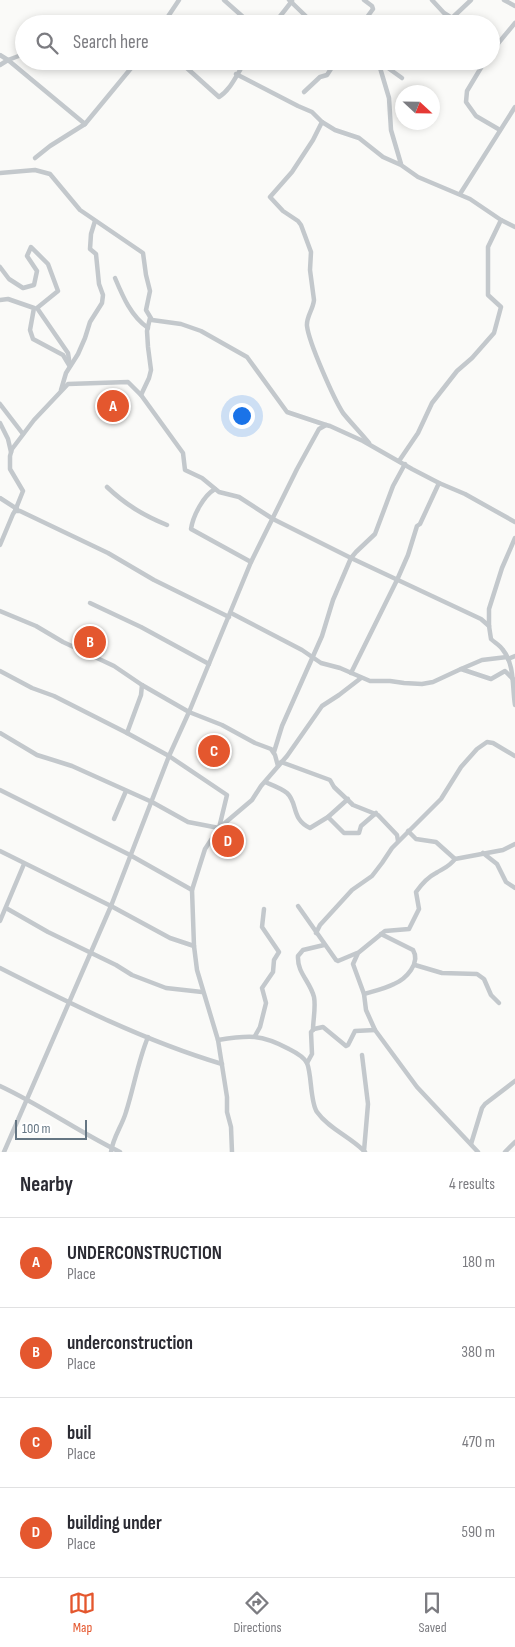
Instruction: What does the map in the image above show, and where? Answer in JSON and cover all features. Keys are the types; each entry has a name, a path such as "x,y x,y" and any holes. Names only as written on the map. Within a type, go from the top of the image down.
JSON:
{"street":[{"path":"169,15 179,0"},
{"path":"224,0 241,15"},
{"path":"364,0 373,9 369,15"},
{"path":"432,0 446,15"},
{"path":"455,15 471,0"},
{"path":"504,0 515,6"},
{"path":"281,15 291,1 305,15"},
{"path":"500,41 515,23"},
{"path":"0,55 15,66"},
{"path":"0,66 15,57"},
{"path":"20,70 85,124"},
{"path":"35,158 85,124 130,70"},
{"path":"189,70 219,97 226,92 239,70"},
{"path":"304,92 320,77 327,75 330,70"},
{"path":"382,70 388,98 391,130 401,165"},
{"path":"391,70 402,78"},
{"path":"480,70 467,90 466,102 476,116 500,130"},
{"path":"236,74 312,112 322,122 335,130 359,138 381,156 401,165 418,177 460,194 515,227"},
{"path":"460,194 500,130 513,115 515,107"},
{"path":"322,122 313,140 292,172 270,197 283,211 298,220 301,225 310,252 314,300 307,319 309,335 343,412 372,446"},
{"path":"0,174 35,170 50,174 80,210 143,253 150,291 146,310 150,318 148,352 151,370 150,378 141,395"},
{"path":"399,461 415,438 432,403 457,371 472,358 496,329 500,307 488,295 487,253 490,241 501,220"},
{"path":"61,392 63,381 102,300 96,255 90,249 91,234 95,221"},
{"path":"0,267 9,279 23,288 34,285 37,271 28,256 31,247 48,264 58,291 37,308 68,353 70,366"},
{"path":"115,278 130,310 148,328"},
{"path":"0,300 8,299 34,308 30,330 33,339 63,355 70,366"},
{"path":"150,318 161,322 181,324 201,331 247,357 288,412 330,426 372,446 515,522"},
{"path":"11,452 34,420 64,387 70,383 130,383 141,395 183,453 184,469 202,478 223,494 239,497 273,518 351,558 485,621 489,626"},
{"path":"0,404 24,434"},
{"path":"0,404 0,413"},
{"path":"0,423 8,439 11,452 10,469 22,491 16,510 0,545"},
{"path":"11,1152 5,1150 111,906 169,756 251,562 297,469 319,430 326,425 330,426"},
{"path":"274,752 282,726 322,636 333,600 351,558 375,534 393,486 405,464"},
{"path":"351,673 397,580 408,555 416,526 420,524 439,483"},
{"path":"106,487 124,503 145,516 167,525"},
{"path":"214,489 208,494 198,511 191,529 251,562"},
{"path":"0,498 16,510 100,549 154,580 302,650 321,663 340,668 374,682 390,681 422,684 433,682 482,660 515,656"},
{"path":"515,538 502,568 489,609 489,626 492,639 502,648 514,681 515,704"},
{"path":"90,603 141,627 209,664"},
{"path":"0,611 36,626 63,642 114,666 142,685 189,712 222,725 274,752 280,764 327,778 357,807 376,813 397,835 398,841"},
{"path":"460,669 491,679 505,671 514,681"},
{"path":"0,671 127,733 169,756 227,795 219,828"},
{"path":"232,1152 231,1127 227,1112 218,1040 202,992 197,970 192,890 205,849 219,828 252,800 322,706 339,696 361,678"},
{"path":"127,733 140,700 142,685"},
{"path":"0,733 37,755 72,766 152,802 188,822 219,828"},
{"path":"316,933 320,925 352,890 372,876 398,841 441,799 461,767 481,746 487,742 493,742 515,756"},
{"path":"265,782 288,794 297,816 307,827 312,828 348,799"},
{"path":"0,790 130,855 192,890"},
{"path":"114,819 126,791"},
{"path":"328,817 340,830 350,834 359,833 362,826 376,813"},
{"path":"408,831 416,839 436,842 455,859"},
{"path":"298,906 324,945 338,961 358,953 388,929 409,929 419,909 416,892 434,874 450,867 455,859 503,850 515,844"},
{"path":"0,851 111,906 170,938 194,946"},
{"path":"483,853 497,864 506,882 515,888"},
{"path":"0,921 24,864"},
{"path":"6,908 53,935 116,965 132,975 166,988 202,992"},
{"path":"254,1036 260,1027 266,1003 262,988 273,972 274,960 278,952 262,927 264,909"},
{"path":"364,994 396,984 415,965 416,957 414,950 381,934"},
{"path":"307,1062 312,1054 311,1034 313,1030 314,999 309,984 299,969 298,956 303,950 324,945"},
{"path":"358,953 353,964 364,994 366,1010 375,1030 417,1087 478,1152"},
{"path":"415,965 442,973 477,974 484,979 491,995 499,1003"},
{"path":"0,968 69,1003 148,1037 222,1064"},
{"path":"313,1030 323,1027 346,1046 355,1031 375,1030"},
{"path":"218,1040 254,1036 272,1040 294,1052 307,1062 316,1111 364,1152"},
{"path":"111,1150 127,1110 138,1066 148,1037"},
{"path":"362,1055 368,1104 364,1152"},
{"path":"471,1144 482,1108 515,1081"},
{"path":"0,1086 111,1150 120,1152"},
{"path":"505,1152 515,1142"}],"place":[{"name":"UNDERCONSTRUCTION","path":"113,406"},
{"name":"underconstruction","path":"90,642"},
{"name":"buil","path":"214,751"},
{"name":"building under","path":"228,841"}]}
